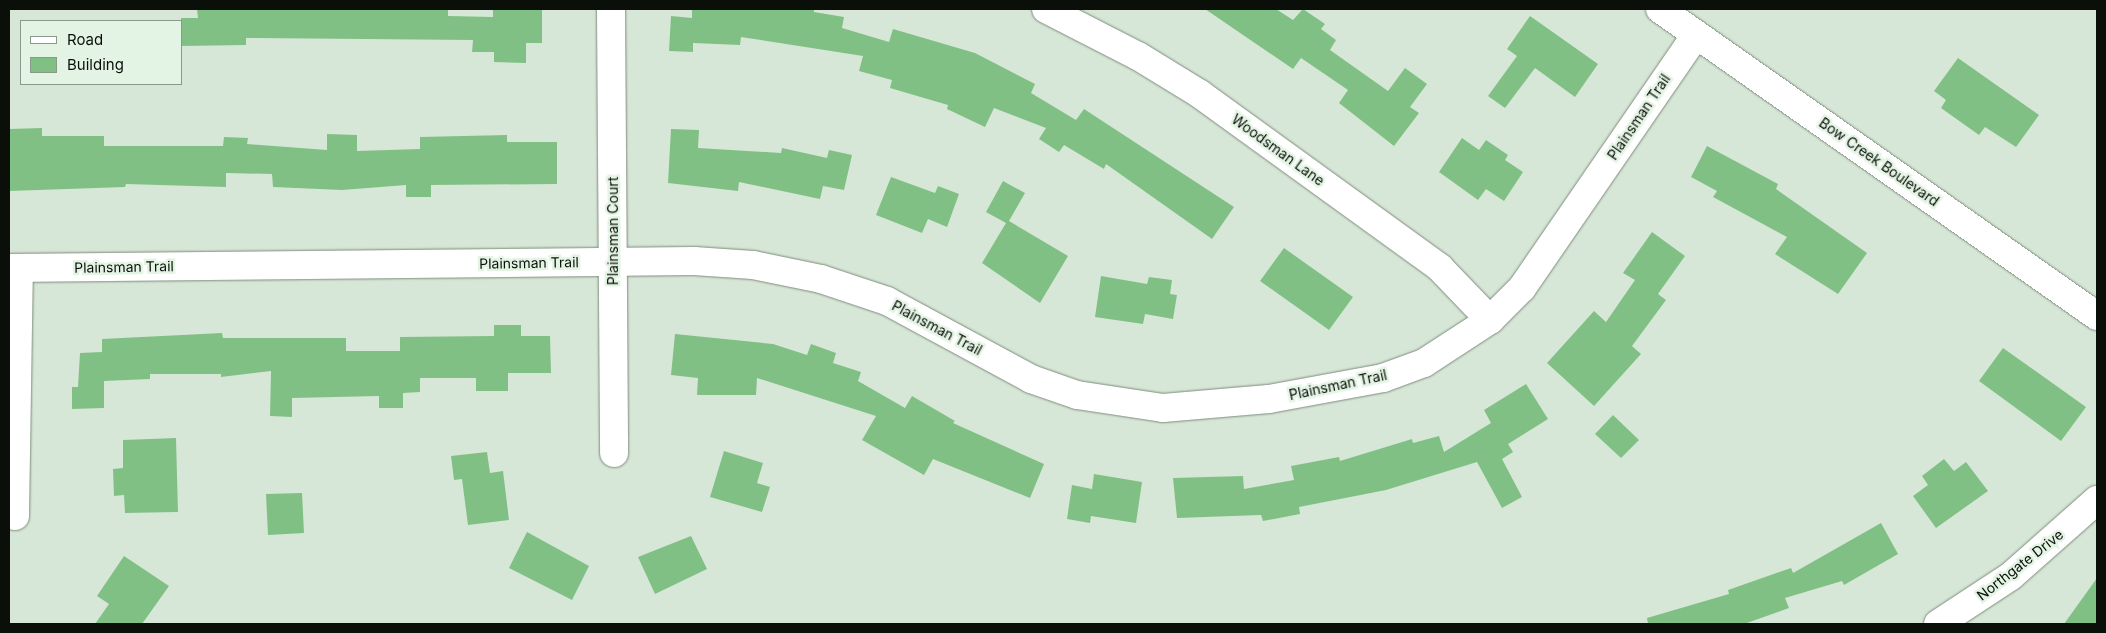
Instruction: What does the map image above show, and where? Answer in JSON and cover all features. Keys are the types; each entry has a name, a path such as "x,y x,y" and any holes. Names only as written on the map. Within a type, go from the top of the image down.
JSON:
{"street":[{"name":"Plainsman Court","path":"611,9 614,453"},
{"name":"Woodsman Lane","path":"1046,9 1138,56 1200,94 1440,268 1490,320"},
{"name":"Bow Creek Boulevard","path":"1660,9 2097,316"},
{"name":"Plainsman Trail","path":"14,268 694,261 753,265 821,279 887,301 1031,378 1077,395 1163,408 1269,400 1383,378 1424,363 1490,320 1522,288 1696,34"},
{"path":"14,268 15,516"},
{"name":"Northgate Drive","path":"1946,623 2010,576 2097,500"}],"building":[{"path":"197,9 448,9 448,16 493,17 493,9 542,9 542,43 526,43 526,63 494,62 494,52 472,52 473,40 246,38 246,45 182,46 181,18 198,18"},
{"path":"692,9 814,9 814,12 844,17 842,28 889,42 893,29 975,53 1035,84 1031,93 1076,120 1084,109 1234,207 1212,239 1106,164 1104,169 1064,145 1059,152 1039,139 1046,128 994,108 985,127 947,109 948,105 890,88 892,80 859,71 863,56 741,37 740,45 693,43 693,52 669,51 671,16 692,18"},
{"path":"1205,9 1276,9 1293,20 1303,9 1325,24 1321,29 1336,40 1330,50 1388,91 1405,68 1427,84 1410,107 1419,113 1394,146 1339,103 1348,90 1301,58 1293,69"},
{"path":"1530,16 1598,64 1575,97 1535,68 1505,108 1488,96 1517,56 1507,49"},
{"path":"1958,58 2039,115 2016,147 1985,127 1979,135 1941,108 1946,100 1934,91"},
{"path":"42,128 42,136 104,136 104,146 223,146 224,137 248,138 247,144 327,150 327,134 357,135 357,151 420,149 420,137 507,135 507,142 557,142 557,184 431,185 431,197 406,197 406,185 342,190 273,187 272,174 226,173 226,187 126,184 125,187 9,191 9,129"},
{"path":"671,129 699,130 698,148 781,153 782,148 827,158 829,150 852,155 844,190 823,186 820,199 739,182 738,191 668,183"},
{"path":"1462,138 1479,150 1486,140 1508,155 1505,160 1523,172 1504,201 1486,189 1478,200 1439,172"},
{"path":"1707,146 1778,184 1776,189 1867,253 1838,294 1775,254 1787,237 1713,197 1717,191 1691,177"},
{"path":"891,177 935,193 938,186 959,194 947,227 928,219 922,233 876,215"},
{"path":"1003,181 1025,193 1009,221 1068,256 1040,303 982,263 1006,223 986,212"},
{"path":"1652,232 1685,256 1658,294 1666,300 1632,346 1641,354 1594,406 1547,363 1594,311 1606,322 1635,280 1623,273"},
{"path":"1284,248 1353,297 1329,330 1260,281"},
{"path":"1101,276 1147,284 1149,277 1172,280 1170,294 1177,295 1173,319 1145,314 1143,324 1095,317"},
{"path":"494,325 521,325 521,336 550,336 551,373 508,373 508,391 476,391 476,378 420,378 420,392 403,393 403,408 379,408 379,396 292,398 292,417 270,416 271,371 221,377 221,374 150,374 150,379 104,381 104,408 72,409 72,387 78,387 80,353 102,352 102,339 222,333 223,338 346,338 346,351 400,351 400,337 494,336"},
{"path":"675,334 773,344 807,355 811,344 836,353 833,363 861,372 858,381 905,408 912,396 955,421 953,423 1044,464 1030,498 933,459 924,475 862,440 876,416 757,378 756,395 697,395 698,378 671,375"},
{"path":"2003,348 2086,407 2061,441 1979,381"},
{"path":"1526,384 1548,419 1508,444 1513,452 1502,459 1522,497 1502,508 1477,462 1386,490 1299,507 1300,514 1263,521 1261,515 1177,518 1173,478 1243,476 1244,489 1294,480 1291,466 1339,457 1340,461 1412,439 1413,443 1439,436 1444,452 1491,423 1484,410"},
{"path":"1613,415 1639,440 1621,458 1595,434"},
{"path":"176,438 178,512 125,513 124,495 114,496 113,469 123,468 123,440"},
{"path":"724,451 763,463 757,483 770,487 762,512 710,497"},
{"path":"487,452 490,473 503,471 509,520 468,525 462,479 454,480 451,456"},
{"path":"1944,459 1954,471 1966,462 1988,491 1936,528 1913,496 1928,485 1922,476"},
{"path":"1094,474 1142,482 1136,523 1091,516 1090,523 1067,519 1072,485 1092,489"},
{"path":"302,493 304,533 268,535 266,494"},
{"path":"1881,523 1898,554 1844,585 1842,581 1785,598 1789,608 1744,624 1648,624 1647,618 1729,594 1728,590 1791,568 1793,573"},
{"path":"527,532 589,566 572,600 509,568"},
{"path":"691,536 707,569 655,594 638,557"},
{"path":"124,556 169,586 142,624 95,624 109,604 97,596"},
{"path":"2097,578 2097,624 2064,624"}]}
